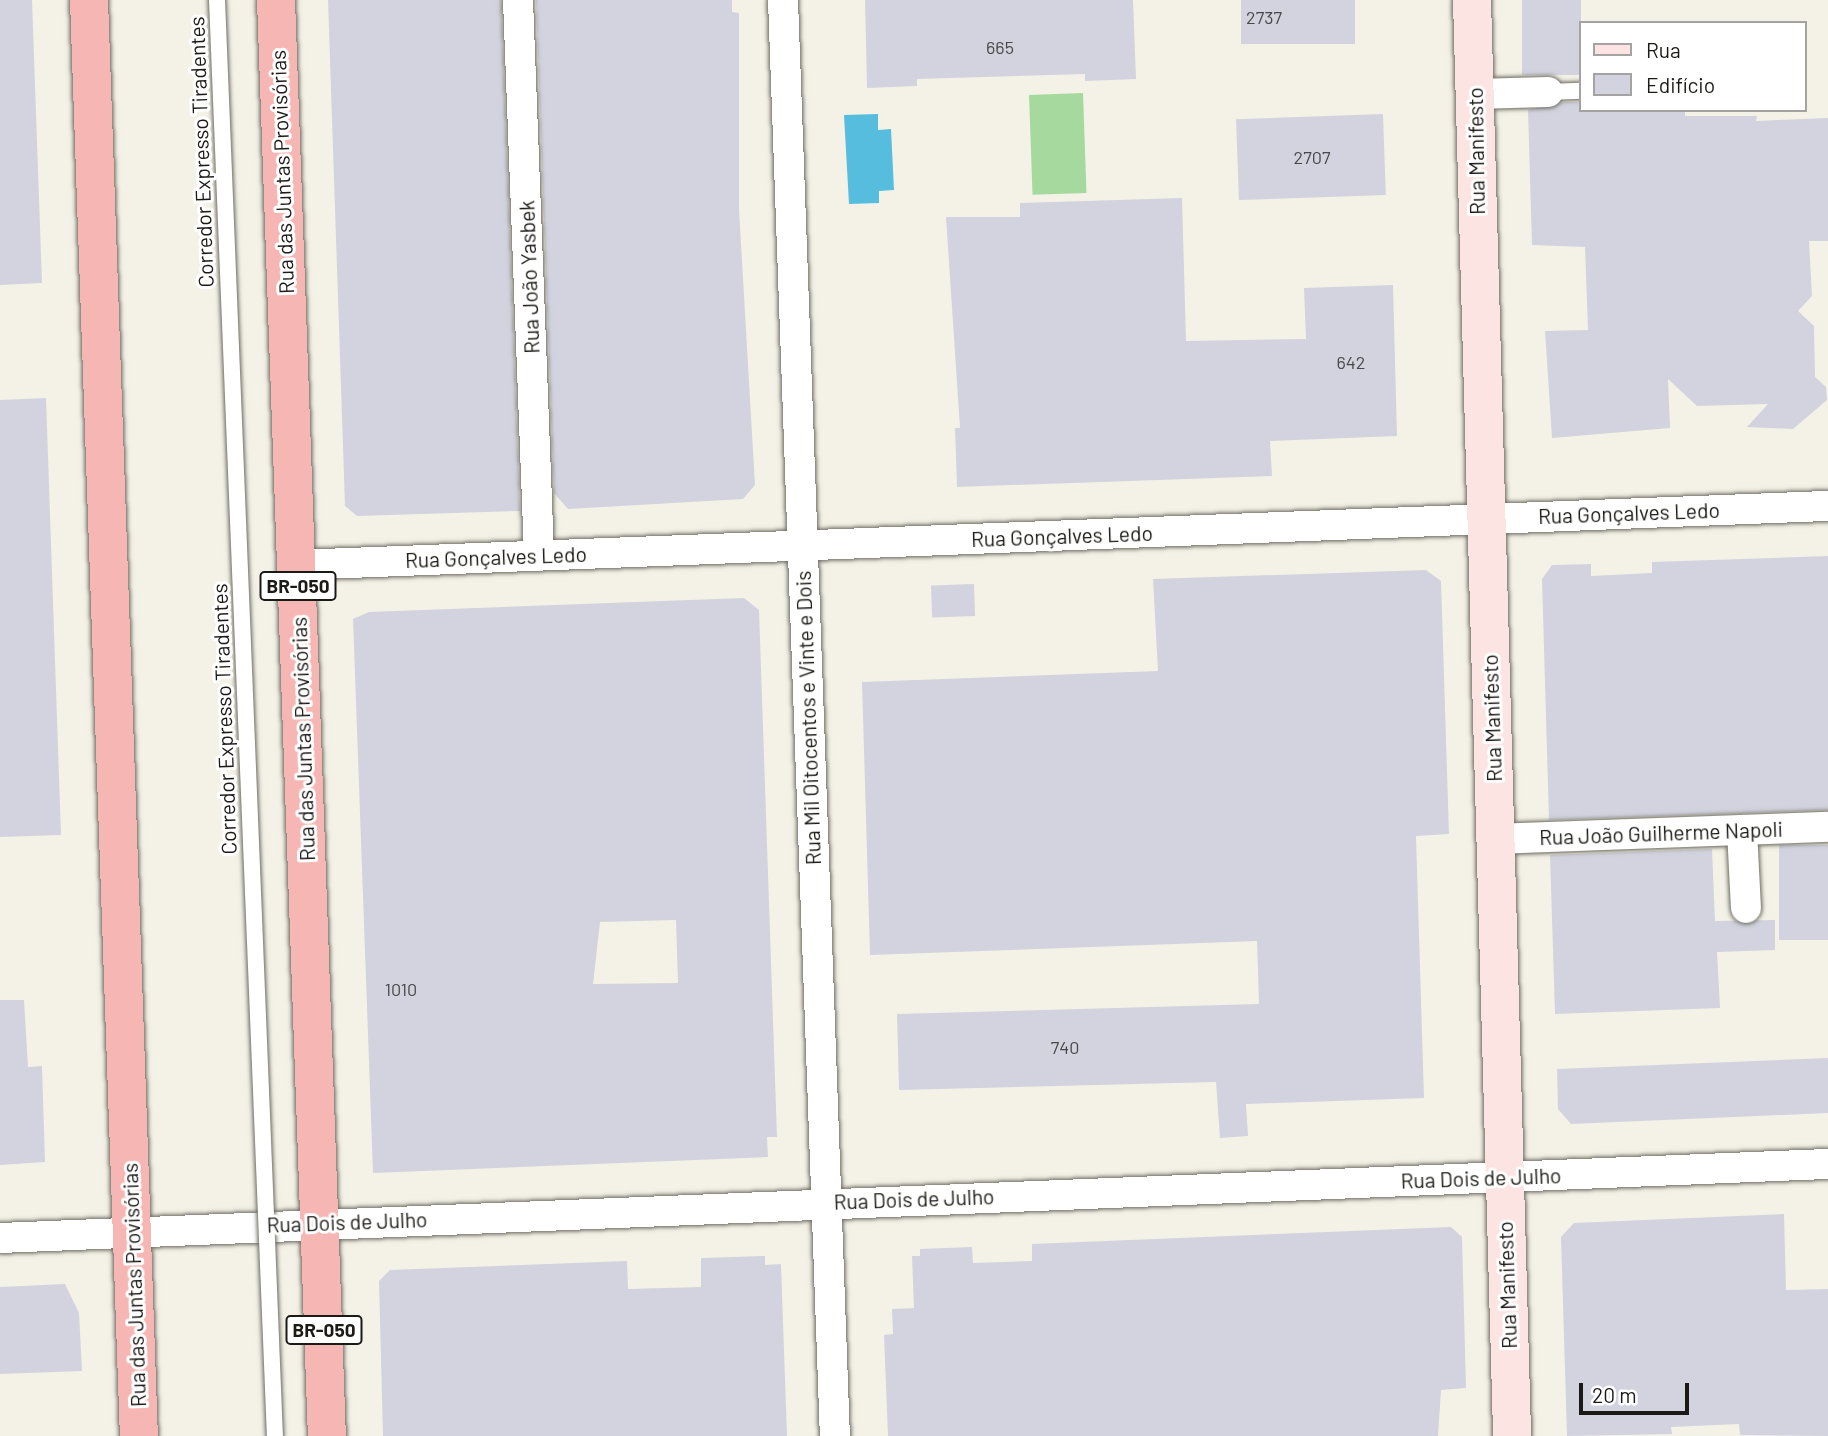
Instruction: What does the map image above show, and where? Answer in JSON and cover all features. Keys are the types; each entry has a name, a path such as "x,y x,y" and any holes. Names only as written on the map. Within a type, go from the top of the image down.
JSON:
{"highway":[{"name":"Rua das Juntas Provisórias","path":"89,0 139,1436"},
{"name":"Rua das Juntas Provisórias","path":"276,0 327,1436"}],"main road":[{"name":"Rua Manifesto","path":"1472,0 1512,1436"}],"street":[{"name":"Rua João Yasbek","path":"518,0 539,555"},
{"name":"Rua Mil Oitocentos e Vinte e Dois","path":"783,0 835,1436"},
{"path":"1475,94 1548,92"},
{"name":"Rua Gonçalves Ledo","path":"297,565 1828,506"},
{"name":"Rua João Guilherme Napoli","path":"1495,839 1828,827"},
{"path":"1742,830 1746,908"},
{"name":"Rua Dois de Julho","path":"0,1237 1828,1164"}],"lane":[{"name":"Corredor Expresso Tiradentes","path":"216,0 275,1436"},
{"path":"1548,92 1580,91"}],"green space":[{"path":"1083,93 1086,193 1033,195 1029,95"}],"water":[{"path":"878,114 878,130 891,129 894,190 879,191 879,203 849,204 844,115"}],"building":[{"path":"0,0 32,0 42,283 0,285"},
{"path":"328,0 501,0 520,511 357,516 345,506"},
{"path":"536,0 732,0 732,12 739,13 739,209 755,485 743,499 568,509 554,493"},
{"path":"865,0 1133,0 1136,79 1085,81 1085,74 917,79 917,86 867,88"},
{"path":"1241,0 1355,0 1355,44 1241,44"},
{"path":"1522,0 1581,0 1580,75 1522,75"},
{"path":"1562,102 1580,102 1580,112 1685,112 1685,116 1757,116 1756,121 1828,118 1828,241 1809,241 1812,296 1798,311 1814,326 1815,377 1826,387 1827,400 1793,429 1747,427 1768,404 1697,406 1668,379 1670,428 1552,438 1545,331 1588,330 1585,247 1532,245 1528,110"},
{"path":"1383,114 1386,195 1239,200 1236,119"},
{"path":"1182,198 1186,341 1306,339 1304,288 1393,285 1397,436 1270,441 1272,476 957,487 955,428 960,428 946,217 1020,217 1020,203"},
{"path":"46,398 61,835 0,837 0,400"},
{"path":"1828,556 1828,810 1549,820 1542,579 1552,565 1591,564 1591,576 1652,573 1652,562"},
{"path":"1426,570 1441,581 1449,834 1416,836 1424,1098 1246,1104 1248,1136 1220,1138 1216,1082 899,1090 897,1014 1259,1004 1257,941 870,955 862,682 1158,671 1153,579"},
{"path":"974,584 975,616 932,617 931,586"},
{"path":"744,598 759,610 777,1137 767,1137 768,1157 373,1173 353,619 369,612","holes":["676,920 678,983 593,984 600,922"]},
{"path":"1779,845 1828,845 1828,940 1779,940"},
{"path":"1712,849 1715,921 1775,920 1775,950 1717,952 1720,1008 1555,1014 1550,855"},
{"path":"0,1000 24,1000 28,1067 42,1066 45,1162 0,1165"},
{"path":"1828,1058 1828,1113 1571,1124 1558,1109 1557,1069"},
{"path":"1784,1214 1786,1290 1828,1289 1828,1436 1740,1435 1739,1424 1671,1427 1672,1434 1567,1436 1561,1237 1574,1223"},
{"path":"1451,1227 1462,1237 1466,1388 1441,1390 1438,1436 888,1436 884,1335 893,1334 892,1309 914,1308 912,1256 920,1256 920,1249 972,1247 973,1263 1032,1261 1032,1244"},
{"path":"765,1256 765,1265 781,1264 787,1436 383,1436 379,1281 390,1270 627,1261 628,1289 701,1287 701,1258"},
{"path":"65,1284 79,1313 82,1371 0,1374 0,1287"}]}
